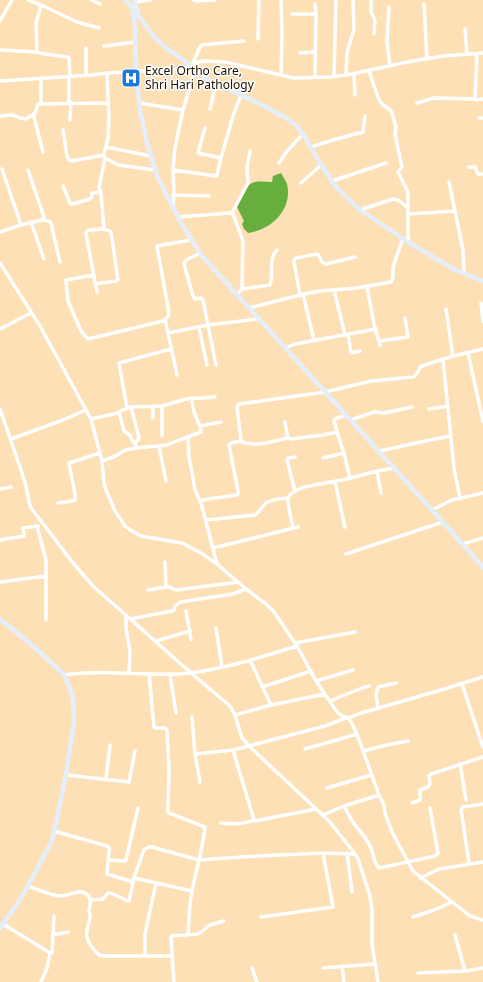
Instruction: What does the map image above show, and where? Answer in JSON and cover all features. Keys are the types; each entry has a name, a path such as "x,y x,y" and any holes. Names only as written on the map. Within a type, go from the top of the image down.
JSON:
{"street":[{"path":"0,21 12,0"},
{"path":"28,0 78,22 99,28"},
{"path":"90,0 100,4"},
{"path":"125,0 134,4 150,0"},
{"path":"194,0 215,0"},
{"path":"258,39 259,0"},
{"path":"280,0 282,35 281,75"},
{"path":"334,76 336,0"},
{"path":"346,75 347,53 354,32 353,0"},
{"path":"371,0 371,12 375,20 374,34"},
{"path":"134,4 131,11 132,13 135,14 155,38 166,48 191,64 208,80 284,116 297,126 336,187 360,210 408,242 455,270 483,281"},
{"path":"314,77 315,4"},
{"path":"424,4 427,58"},
{"path":"37,52 36,24 41,5"},
{"path":"389,7 387,46 390,66"},
{"path":"135,14 136,72 139,103 147,143 157,176 191,240 202,256 250,308 258,319 380,451 483,567"},
{"path":"292,14 316,14"},
{"path":"465,28 467,54"},
{"path":"191,64 202,45 244,41"},
{"path":"104,46 135,42"},
{"path":"86,48 86,75"},
{"path":"0,50 37,52 69,57 70,120"},
{"path":"300,53 315,52"},
{"path":"0,81 70,77 107,73 179,70 191,64 204,61 225,62 294,78 334,76 354,74 427,58 483,53"},
{"path":"475,99 477,54"},
{"path":"173,207 173,170 175,147 183,110 196,70"},
{"path":"369,70 379,100 392,113 396,127 395,134 402,167 398,172 407,190 408,242"},
{"path":"104,229 101,192 99,187 108,139 107,73"},
{"path":"354,74 355,95"},
{"path":"41,78 40,104 38,104 34,118 43,152"},
{"path":"210,109 216,84"},
{"path":"173,170 217,175 233,116 241,95"},
{"path":"417,103 434,98 483,99"},
{"path":"40,104 108,103"},
{"path":"139,103 183,110"},
{"path":"0,116 13,115 26,119 35,113"},
{"path":"311,147 363,132 365,116"},
{"path":"205,128 198,153 221,158"},
{"path":"63,130 69,160 72,161 104,156 118,165 155,170"},
{"path":"279,163 303,134"},
{"path":"106,147 151,156"},
{"path":"232,213 248,183 247,168 250,151"},
{"path":"332,181 386,163"},
{"path":"302,182 321,165"},
{"path":"469,167 475,167 478,174 483,174"},
{"path":"2,169 21,225"},
{"path":"28,170 44,217 42,220"},
{"path":"449,182 464,250 464,273"},
{"path":"63,186 71,204 90,199 92,193 101,192"},
{"path":"173,195 209,196"},
{"path":"360,210 393,199 398,200 408,208"},
{"path":"408,214 455,211"},
{"path":"178,217 232,213"},
{"path":"232,213 243,240 242,289"},
{"path":"0,232 31,222 42,220 49,221 51,223 60,262"},
{"path":"31,222 44,259"},
{"path":"95,284 118,280 110,232 104,229 89,230 86,232 95,284 97,292"},
{"path":"250,308 320,290 367,287 391,282 393,277 393,267 403,238"},
{"path":"94,275 66,280 68,301 81,331 88,339 165,320 169,313 157,246 191,240"},
{"path":"236,294 242,289 270,285 272,279 272,257 277,250"},
{"path":"200,253 186,260 184,264 193,296 195,299 201,298 203,300 216,365"},
{"path":"314,340 294,260 296,258 317,254 322,262 326,264 355,257"},
{"path":"0,263 32,313 91,419 102,461 106,490 115,512 125,526 141,536 182,543 201,553 218,564 274,612 296,645 316,681 337,712 348,718 357,734 371,775 384,805 385,814 392,832 413,871 470,916 483,920"},
{"path":"367,287 380,343 408,337 405,318"},
{"path":"334,290 351,352 360,351"},
{"path":"481,303 483,321"},
{"path":"446,309 453,356"},
{"path":"0,329 32,313"},
{"path":"168,333 208,325 258,319"},
{"path":"165,320 177,375"},
{"path":"199,327 207,365"},
{"path":"285,348 314,340 376,329"},
{"path":"134,443 139,438 129,407 119,363 171,348"},
{"path":"241,441 237,407 239,404 325,392 371,381 413,377 420,368 453,356 483,349"},
{"path":"468,353 483,421"},
{"path":"443,360 454,468 460,498"},
{"path":"91,419 114,414 129,407 162,406 191,398 216,397"},
{"path":"102,461 116,456 125,450 167,445 200,432 200,426 193,411 191,398"},
{"path":"153,406 153,418"},
{"path":"162,406 162,436"},
{"path":"429,409 448,406"},
{"path":"350,420 374,412 384,413 412,407"},
{"path":"0,409 26,486 31,508 73,563 94,586 126,616 230,706 242,738 323,815 355,854 370,896 372,909 372,944 378,982"},
{"path":"11,439 64,420 86,410"},
{"path":"119,412 123,430 129,434 137,448"},
{"path":"346,415 334,420 350,478"},
{"path":"200,426 221,422"},
{"path":"285,422 288,438"},
{"path":"200,501 238,494 229,445 231,443 241,441 245,444 261,444 288,438 323,435 337,432"},
{"path":"380,451 451,436"},
{"path":"188,437 189,457 195,490 206,520 218,564"},
{"path":"159,446 166,481"},
{"path":"58,503 72,502 74,500 75,494 69,463 100,453"},
{"path":"323,458 344,453"},
{"path":"295,457 288,458 287,460 295,491"},
{"path":"206,520 255,514 259,512 269,501 288,498 295,491 304,487 335,482 395,468"},
{"path":"377,471 381,493"},
{"path":"335,482 345,527"},
{"path":"0,489 11,487"},
{"path":"432,510 452,500 483,493"},
{"path":"288,498 293,528"},
{"path":"346,554 443,522"},
{"path":"0,540 24,536 23,528 42,524"},
{"path":"37,526 46,560 46,620"},
{"path":"213,548 298,527"},
{"path":"462,544 483,538"},
{"path":"165,562 166,587"},
{"path":"0,582 46,576"},
{"path":"148,590 169,587 176,590 239,582"},
{"path":"130,619 172,611 180,602 233,594 246,589"},
{"path":"186,612 191,640"},
{"path":"126,616 126,628 130,652 129,673"},
{"path":"0,619 28,641 64,675 71,691 74,711 74,721 66,775 52,841 23,895 2,926 50,953"},
{"path":"216,628 222,668"},
{"path":"156,641 190,631"},
{"path":"64,675 79,673 191,673 222,668 296,645 355,632"},
{"path":"250,660 271,705"},
{"path":"316,681 353,670"},
{"path":"262,687 311,671"},
{"path":"149,674 154,727 165,728 167,730 169,769 168,811 169,813 205,827 189,905 188,935"},
{"path":"170,674 176,713"},
{"path":"196,754 233,750 325,726 358,714 483,678"},
{"path":"378,708 376,694 378,688 396,683"},
{"path":"462,684 483,747"},
{"path":"330,701 368,686"},
{"path":"235,716 271,705 325,694"},
{"path":"192,717 200,782"},
{"path":"305,749 357,734"},
{"path":"363,751 408,741"},
{"path":"106,780 110,745"},
{"path":"233,750 254,820"},
{"path":"66,775 128,783 130,781 135,751"},
{"path":"412,803 421,802 420,790 428,787 430,784 428,776 431,774 483,757"},
{"path":"460,764 466,800"},
{"path":"327,788 371,775"},
{"path":"323,815 344,806 379,795"},
{"path":"469,864 461,808 483,804"},
{"path":"344,806 353,822 369,842 373,850 374,861 379,868 435,856 438,853 430,808"},
{"path":"108,860 126,860 138,808"},
{"path":"221,823 233,824 255,821 316,809"},
{"path":"54,831 109,847 107,874 192,891"},
{"path":"90,900 103,899 108,893 111,893 128,902 143,852 148,847 177,853 199,860 323,853 355,854"},
{"path":"261,917 333,907 323,853"},
{"path":"347,853 352,892"},
{"path":"420,878 439,869 483,862"},
{"path":"145,956 145,934 156,883"},
{"path":"28,886 60,896 70,893 84,893 88,896 91,905 86,935 90,944 99,955 172,956"},
{"path":"413,917 452,902"},
{"path":"41,982 47,968 50,953 52,953 54,916"},
{"path":"174,982 170,937 199,934 208,926 224,921"},
{"path":"53,933 58,934 68,932"},
{"path":"455,936 465,971"},
{"path":"323,968 375,964"},
{"path":"342,966 344,982"},
{"path":"252,968 257,982"},
{"path":"418,973 465,971 483,968"}],"shaded area":[{"path":"281,173 287,184 288,193 284,210 279,217 265,228 248,233 244,229 242,224 244,221 237,207 244,192 252,183 272,182 273,176"}],"place":[{"name":"Excel Ortho Care, Shri Hari Pathology","path":"131,78"}]}
